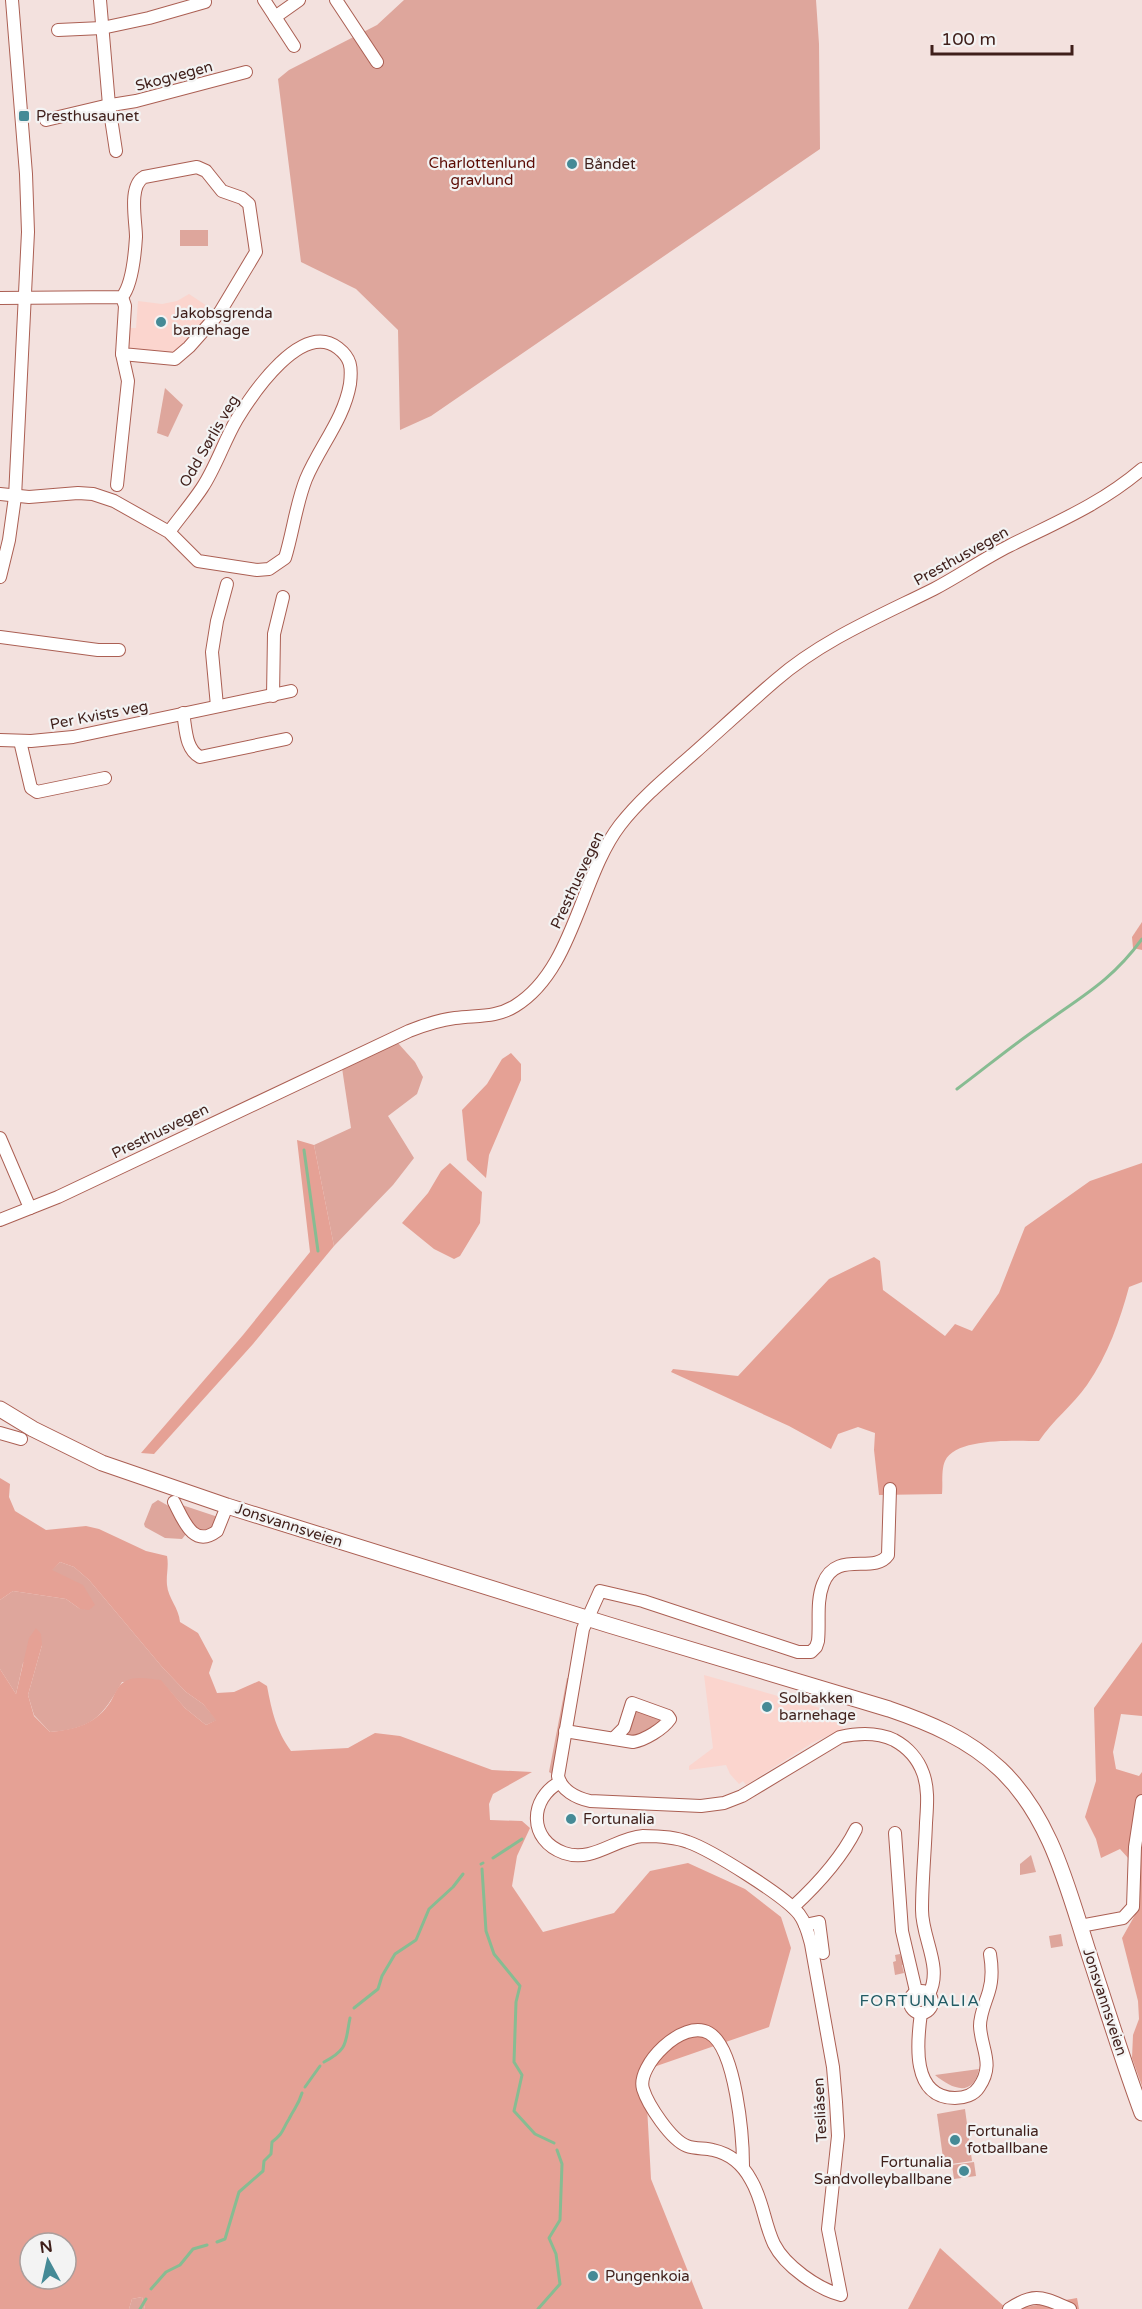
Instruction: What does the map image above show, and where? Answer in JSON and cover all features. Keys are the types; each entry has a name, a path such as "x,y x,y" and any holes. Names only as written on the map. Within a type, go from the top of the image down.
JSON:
{"main road":[{"name":"Jonsvannsveien","path":"0,1409 33,1429 102,1462 227,1506 889,1709 930,1724 966,1743 1001,1769 1032,1808 1056,1856 1142,2113"}],"street":[{"path":"0,577 9,540 15,497 28,211 12,0"},
{"path":"100,0 109,105 116,151"},
{"path":"264,0 294,46"},
{"path":"275,17 299,0"},
{"path":"336,0 377,62"},
{"path":"58,30 102,28 149,18 205,2"},
{"name":"Skogvegen","path":"46,120 136,101 246,72"},
{"path":"122,297 126,292 134,258 136,235 134,207 140,180 160,173 197,167 206,171 222,192 242,198 249,204 256,252 220,312 176,359 122,354"},
{"path":"0,298 122,297"},
{"path":"117,485 128,381 122,354 125,306 122,297"},
{"name":"Odd Sørlis veg","path":"0,494 15,497 93,494 114,501 169,532 198,561 257,570 268,569 285,558 306,478 340,416 350,386 351,365 348,356 335,345 310,342 293,352 273,371 237,419 202,488 169,532"},
{"name":"Presthusvegen","path":"0,1220 408,1031 431,1022 502,1013 516,1006 528,997 549,971 565,942 608,844 620,826 651,792 777,679 811,653 842,635 942,584 1007,547 1089,507 1142,469"},
{"path":"217,706 212,652 227,584"},
{"path":"273,696 274,634 283,597"},
{"path":"0,637 98,650 119,650"},
{"name":"Per Kvists veg","path":"0,740 20,741 73,737 291,691"},
{"path":"183,713 190,748 200,757 286,740"},
{"path":"20,741 31,788 37,792 105,778"},
{"path":"0,1138 30,1208"},
{"path":"0,1433 21,1438"},
{"path":"890,1489 888,1555 878,1562 843,1565 829,1574 821,1589 818,1641 811,1652 798,1652 600,1591 583,1629 558,1770 560,1782 572,1794 590,1801 712,1805 742,1796 840,1737 873,1734 899,1743 919,1764 927,1792 922,1910 926,1940 935,1972 934,1983 929,1994 932,2005 928,2011 921,2013 914,2011 910,2004 911,1997 916,1991"},
{"path":"174,1502 190,1531 200,1537 217,1531 227,1506"},
{"path":"566,1731 613,1739"},
{"name":"Tesliåsen","path":"560,1782 545,1792 537,1818 541,1834 546,1841 564,1853 589,1855 642,1836 686,1841 709,1851 793,1907 805,1925 814,1961 833,2067 838,2136 828,2229 841,2295 825,2291 808,2280 779,2251 773,2241 757,2190 743,2166"},
{"path":"1080,1926 1123,1918 1133,1907 1135,1847 1142,1801"},
{"path":"793,1907 813,1888 847,1847 856,1829"},
{"path":"895,1833 902,1931 916,1991"},
{"name":"Tesliåsen","path":"805,1925 819,1922 823,1953"},
{"path":"921,2013 917,2050 927,2085 948,2098 961,2098 976,2091 982,2082 987,2061 980,2025 991,1981 990,1954"},
{"path":"916,1991 929,1994"},
{"path":"700,2029 711,2033 716,2038 726,2059 741,2119 743,2166 722,2153 688,2146 679,2141 664,2125 643,2088 644,2077 657,2053 672,2038 700,2029"},
{"path":"1009,2309 1031,2297 1044,2297 1070,2309"}],"shaded area":[{"path":"189,294 213,310 179,350 172,354 132,350 129,347 128,328 136,328 138,301 162,304 177,301"},
{"path":"1142,922 1142,950 1133,948 1132,937"},
{"path":"511,1053 521,1064 521,1080 489,1155 486,1178 467,1160 462,1110 487,1084 502,1059"},
{"path":"297,1140 314,1145 334,1246 253,1344 154,1454 141,1453 243,1335 310,1252"},
{"path":"450,1163 482,1192 480,1223 460,1256 454,1259 434,1249 402,1223 428,1193 441,1171"},
{"path":"1142,1163 1142,1282 1129,1287 1112,1337 1094,1374 1039,1441 988,1442 974,1444 951,1453 944,1465 942,1494 879,1495 874,1450 875,1433 858,1427 838,1434 831,1449 789,1426 671,1372 673,1369 738,1376 829,1279 874,1257 880,1261 883,1290 945,1336 955,1324 972,1331 999,1293 1025,1227 1090,1181"},
{"path":"0,1478 10,1484 9,1497 15,1511 46,1530 86,1526 99,1529 146,1551 167,1556 169,1594 180,1622 198,1633 213,1661 209,1673 217,1693 234,1692 259,1681 267,1686 275,1720 291,1751 348,1748 375,1733 400,1736 492,1770 532,1772 493,1794 489,1804 490,1820 522,1821 530,1828 517,1856 512,1886 543,1932 614,1913 650,1871 688,1863 745,1889 781,1917 791,1948 769,2027 645,2070 651,2179 703,2309 145,2309 142,2297 132,2299 129,2309 0,2309 0,1669 16,1694 29,1638 36,1628 41,1634 42,1645 28,1695 34,1716 50,1732 68,1730 92,1720 105,1709 122,1683 137,1678 161,1680 185,1708 206,1725 216,1720 203,1704 186,1692 163,1668 89,1580 74,1567 60,1562 52,1570 83,1585 95,1605 89,1610 80,1609 66,1599 13,1591 0,1600"},
{"path":"1142,1642 1142,1716 1121,1714 1113,1752 1116,1769 1139,1776 1142,1772 1142,2086 1132,2058 1133,2035 1139,2019 1138,2001 1122,1938 1135,1915 1138,1869 1120,1849 1101,1858 1096,1839 1085,1817 1096,1781 1094,1708"},
{"path":"704,1675 841,1714 843,1729 812,1743 746,1785 743,1781 739,1784 726,1765 689,1770 689,1766 713,1748"},
{"path":"940,2248 1007,2309 908,2309"},
{"path":"1077,2298 1079,2309 1014,2309"}],"green space":[{"name":"Charlottenlund gravlund","path":"404,0 816,0 819,44 820,149 431,416 400,430 398,330 356,289 301,262 278,79 289,70 377,25"},
{"path":"180,230 208,230 208,246 180,246"},
{"path":"165,388 183,405 168,437 157,433"},
{"path":"397,1042 415,1062 423,1077 417,1094 388,1116 414,1158 393,1185 334,1246 314,1145 351,1128 342,1068"},
{"path":"158,1500 174,1509 186,1534 182,1539 165,1538 145,1527 144,1524 152,1504"},
{"path":"182,1505 218,1517 213,1530 195,1531"},
{"path":"60,1562 74,1567 89,1580 163,1668 186,1692 203,1704 217,1720 206,1725 185,1708 161,1681 122,1682 102,1712 94,1719 76,1728 50,1732 34,1715 28,1695 42,1645 23,1663 16,1694 0,1669 0,1600 13,1591 66,1599 80,1609 51,1570"},
{"path":"567,1678 569,1678 552,1774 549,1772"},
{"path":"634,1710 663,1717 663,1721 640,1737 623,1739"},
{"path":"1031,1855 1036,1872 1020,1875 1020,1864"},
{"path":"1061,1934 1063,1946 1051,1948 1049,1936"},
{"path":"900,1954 901,1957 907,1956 909,1964 902,1965 904,1973 895,1975 893,1962 896,1961 895,1955"},
{"path":"979,2069 972,2084 961,2088 948,2084 935,2075"},
{"name":"Fortunalia fotballbane","path":"965,2109 972,2161 944,2165 937,2114"},
{"name":"Fortunalia Sandvolleyballbane","path":"974,2162 976,2176 954,2179 952,2165"},
{"path":"142,2297 145,2309 129,2309 132,2299"}],"waterway":[{"path":"957,1089 1094,988 1118,967 1142,939"},
{"path":"304,1150 318,1251"},
{"path":"493,1858 522,1839"},
{"path":"482,1869 486,1931 494,1954 520,1986 516,2002 514,2062 522,2075 514,2111 535,2134 554,2143"},
{"path":"354,2008 378,1989 382,1976 395,1954 416,1940 429,1909 453,1887 463,1874"},
{"path":"324,2062 342,2049 350,2018"},
{"path":"305,2087 320,2066"},
{"path":"217,2242 225,2239 239,2192 263,2171 264,2161 271,2154 272,2142 279,2136 302,2093"},
{"path":"538,2309 560,2284 556,2254 549,2238 560,2220 562,2164 557,2150"},
{"path":"151,2289 166,2272 180,2265 193,2249 207,2245"},
{"path":"140,2309 146,2299"}],"place":[{"name":"Presthusaunet","path":"24,116"},
{"name":"Båndet","path":"572,164"},
{"name":"Jakobsgrenda barnehage","path":"161,322"},
{"name":"Solbakken barnehage","path":"767,1707"},
{"name":"Fortunalia","path":"571,1819"},
{"name":"Fortunalia fotballbane","path":"955,2140"},
{"name":"Fortunalia Sandvolleyballbane","path":"964,2171"},
{"name":"Pungenkoia","path":"593,2276"}],"district":[{"name":"FORTUNALIA","path":"920,2001"}]}
